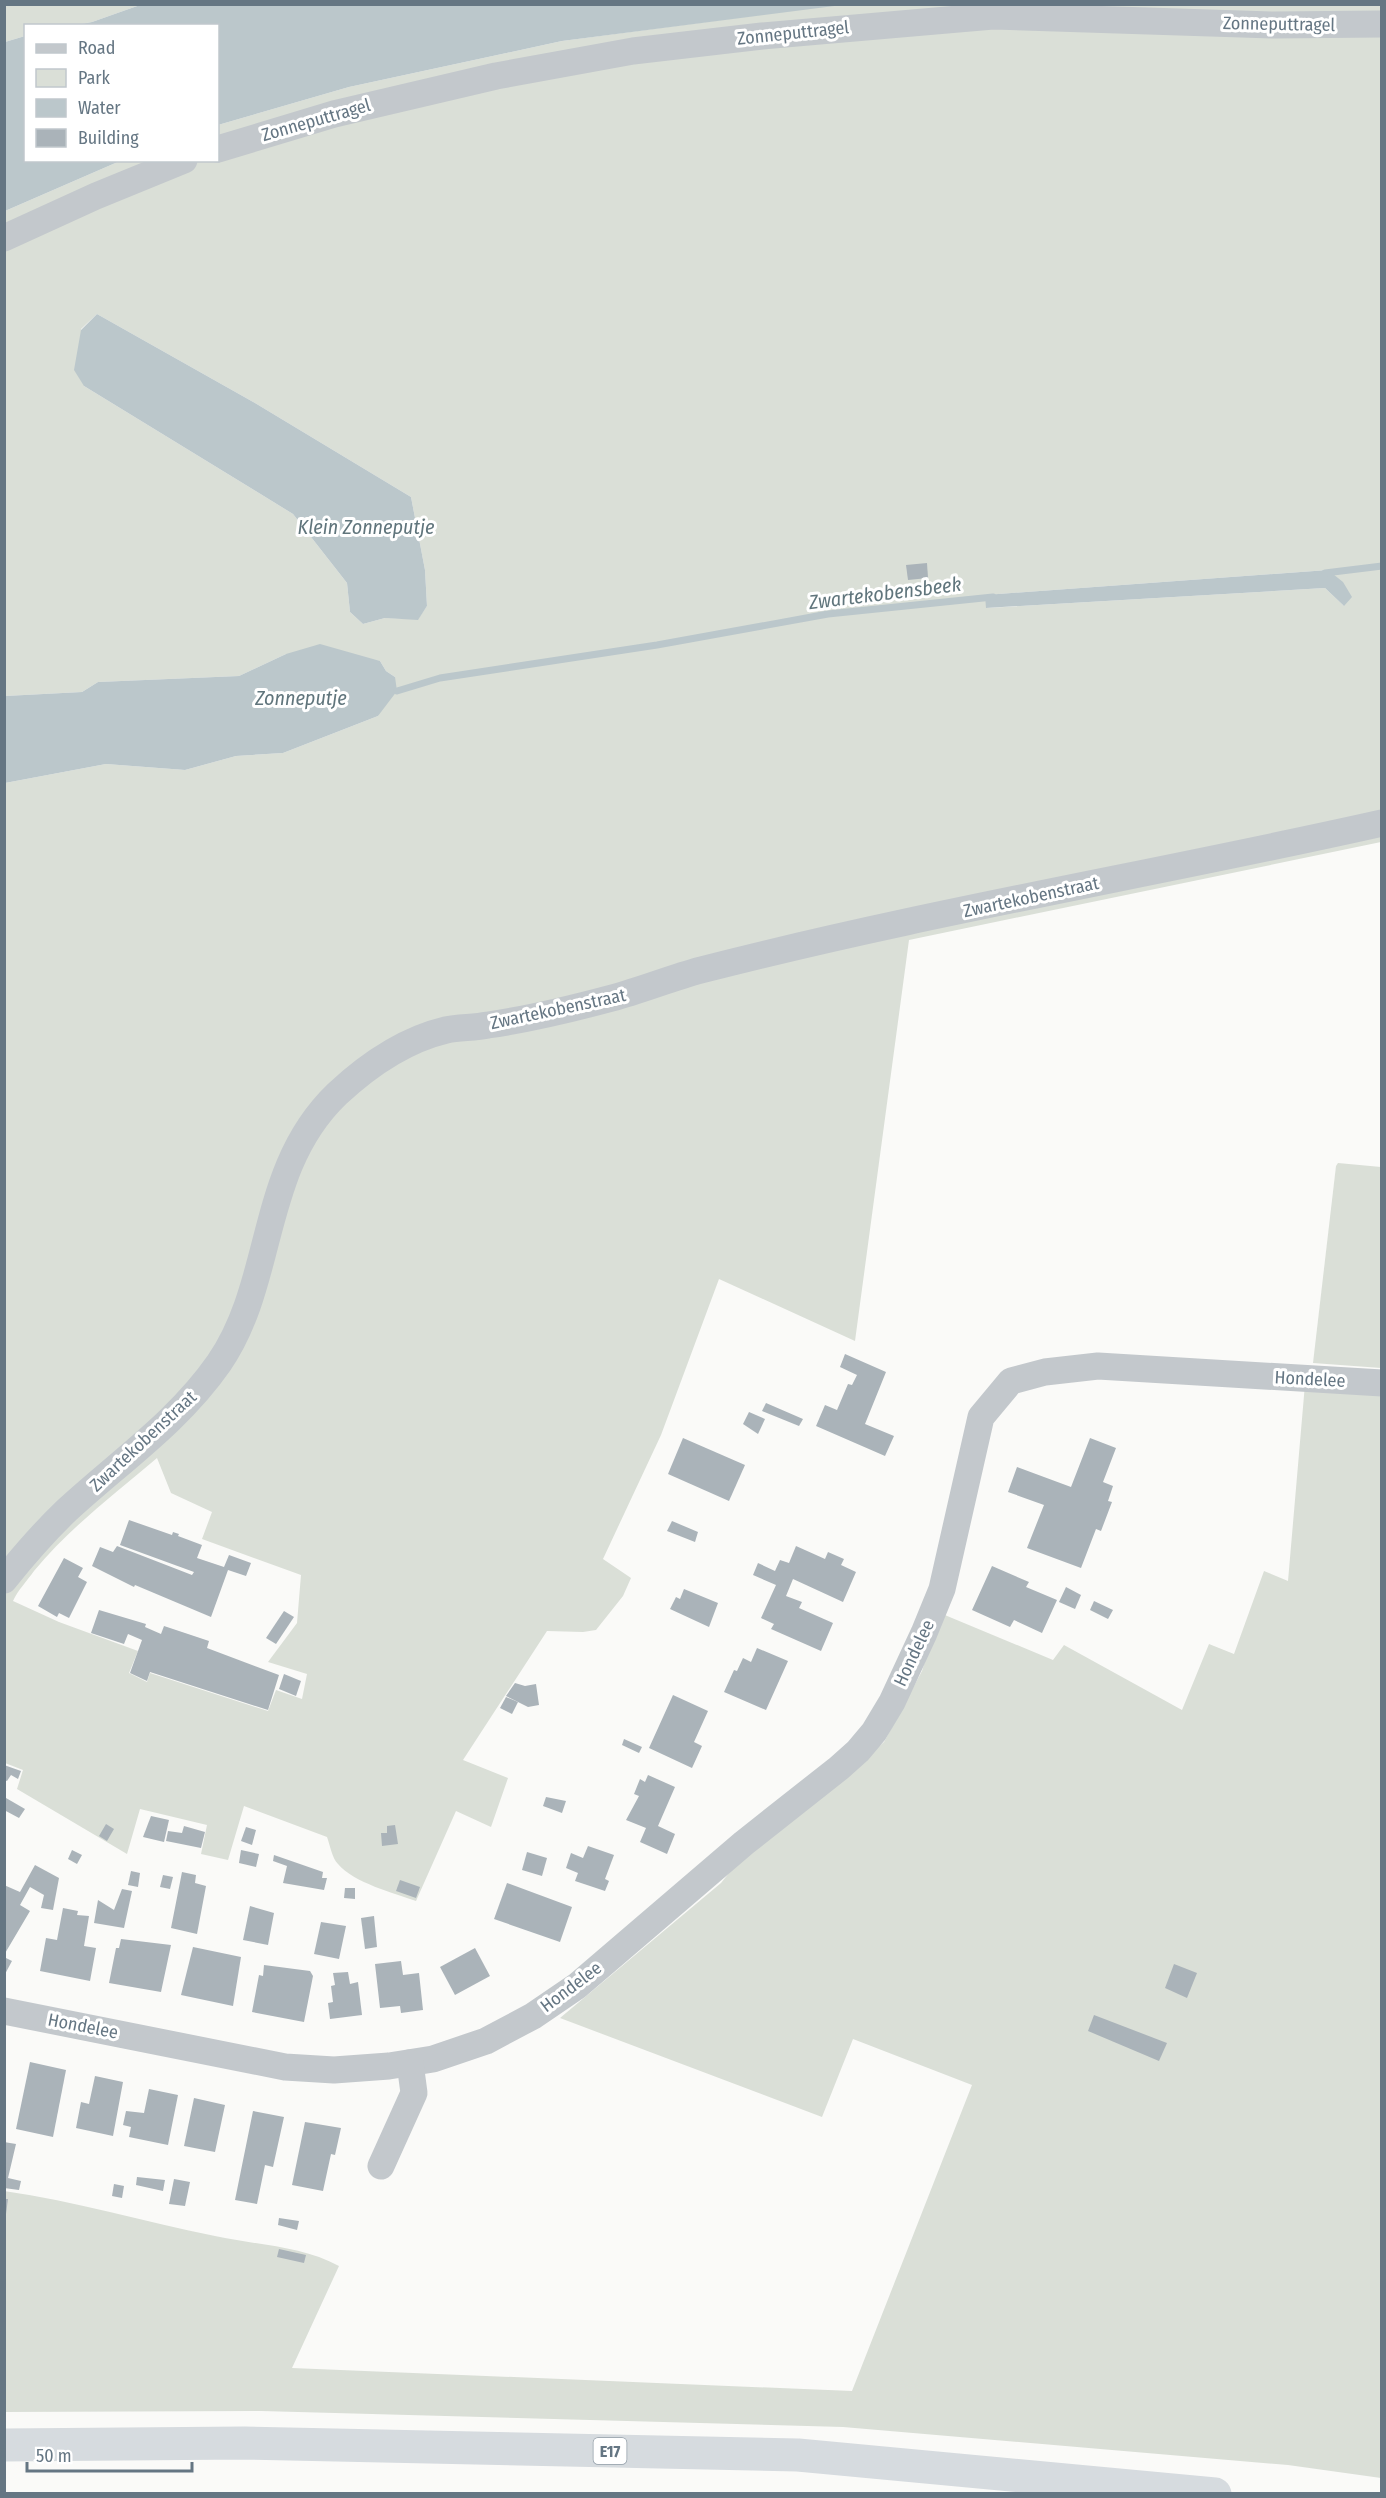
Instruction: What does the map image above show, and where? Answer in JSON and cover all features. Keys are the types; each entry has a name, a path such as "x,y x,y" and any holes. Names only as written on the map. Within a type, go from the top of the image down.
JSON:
{"highway":[{"name":"E17","path":"4,2445 244,2443 798,2455 1215,2493"}],"street":[{"name":"Zonneputtragel","path":"219,149 324,116 496,76 615,54 773,34 993,16 1273,25 1382,24"},
{"path":"4,238 96,196 179,162"},
{"name":"Zwartekobenstraat","path":"4,1580 29,1549 67,1511 156,1434 194,1395 221,1361 237,1330 251,1291 276,1200 290,1160 310,1125 335,1097 368,1068 396,1050 444,1030 488,1025 564,1011 636,992 698,971 905,922 1382,823"},
{"name":"Hondelee","path":"4,2011 285,2067 334,2070 410,2062 433,2058 486,2041 533,2016 577,1986 858,1751 874,1732 892,1702 942,1589 981,1417 1011,1381 1045,1372 1098,1366 1382,1383"},
{"path":"381,2166 414,2093 410,2062"}],"green space":[{"path":"842,4 1381,5 1381,842 909,940 855,1341 719,1279 661,1435 603,1559 631,1578 623,1596 596,1630 547,1631 463,1760 508,1778 491,1827 456,1811 416,1901 375,1887 345,1871 334,1858 327,1837 244,1806 228,1860 201,1854 207,1825 140,1809 127,1854 17,1789 23,1770 5,1763 5,783 106,764 185,770 236,756 283,753 378,716 395,677 386,671 380,661 286,654 239,676 98,682 82,692 5,696 5,211 118,162 219,162 219,125 349,87 562,41","holes":["97,314 255,403 411,497 425,570 427,606 418,619 385,618 363,624 350,612 347,583 293,514 84,386 81,329","1328,570 1344,606 1325,588 987,608 985,595","157,1458 171,1493 212,1512 202,1539 301,1575 297,1623 268,1662 307,1674 302,1699 276,1690 268,1711 150,1673 147,1682 129,1673 138,1651 59,1622 13,1601 34,1571 62,1540"]},
{"path":"5,5 140,5 81,24 24,24 24,36 5,42"},
{"path":"1338,1163 1381,1167 1381,1368 1313,1363"},
{"path":"1305,1384 1381,1390 1381,2478 1288,2465 843,2427 261,2411 5,2412 4,2191 57,2200 215,2236 294,2250 325,2259 339,2266 292,2368 852,2391 972,2085 853,2039 822,2117 560,2018 721,1883 741,1858 836,1784 884,1742 922,1671 940,1613 1053,1660 1064,1645 1182,1710 1209,1644 1234,1654 1264,1571 1288,1581"}],"water":[{"path":"140,4 842,5 562,41 349,87 219,125 219,24 81,24"},
{"path":"24,36 24,162 118,162 5,211 5,42"},
{"name":"Klein Zonneputje","path":"97,314 255,403 411,497 425,570 427,606 418,620 385,618 363,624 350,612 347,583 293,514 84,386 74,370 81,330"},
{"path":"1328,570 1343,582 1352,597 1344,606 1325,588 986,608 985,595"},
{"name":"Zonneputje","path":"320,644 380,661 386,671 395,677 397,691 378,716 283,753 236,756 185,770 106,764 5,783 5,696 82,692 98,682 239,676 286,654"}],"building":[{"path":"927,563 928,578 908,580 906,565"},
{"path":"845,1354 886,1372 865,1424 894,1436 885,1456 816,1426 825,1405 837,1410 848,1384 852,1385 857,1375 840,1367"},
{"path":"766,1403 803,1419 799,1426 762,1411"},
{"path":"749,1412 765,1419 758,1434 743,1424"},
{"path":"683,1438 745,1465 729,1501 668,1474"},
{"path":"1090,1438 1116,1448 1103,1482 1113,1486 1108,1501 1112,1502 1101,1531 1096,1529 1081,1568 1027,1548 1044,1505 1008,1492 1017,1467 1071,1487"},
{"path":"129,1520 172,1535 173,1532 179,1534 178,1536 202,1545 197,1558 224,1567 229,1555 251,1563 246,1576 228,1570 211,1617 135,1585 134,1587 92,1566 100,1547 113,1552 117,1546 192,1575 194,1572 120,1545"},
{"path":"672,1521 698,1532 695,1542 667,1531"},
{"path":"796,1546 825,1559 828,1552 844,1559 841,1565 856,1572 843,1602 793,1579 786,1596 802,1602 799,1608 833,1623 821,1651 771,1629 774,1624 761,1618 776,1585 753,1575 758,1563 775,1571 780,1560 789,1563"},
{"path":"64,1558 83,1568 78,1577 87,1582 69,1618 59,1613 57,1617 38,1606"},
{"path":"992,1566 1029,1582 1026,1587 1057,1600 1042,1633 1014,1620 1010,1627 972,1610"},
{"path":"1066,1587 1081,1595 1075,1609 1059,1602"},
{"path":"684,1589 718,1603 709,1627 670,1609 676,1597 680,1599"},
{"path":"1094,1601 1113,1610 1108,1619 1090,1610"},
{"path":"99,1610 146,1624 145,1627 161,1634 164,1626 209,1641 207,1648 279,1675 268,1710 150,1672 147,1681 130,1673 142,1640 128,1634 124,1644 91,1633"},
{"path":"284,1611 294,1617 276,1644 266,1638"},
{"path":"757,1648 788,1661 766,1710 724,1692 734,1670 737,1671 743,1658 751,1662"},
{"path":"284,1674 301,1681 296,1696 279,1689"},
{"path":"515,1683 525,1686 536,1684 539,1705 528,1707 506,1696"},
{"path":"673,1695 708,1711 694,1742 702,1746 692,1768 649,1748"},
{"path":"506,1697 518,1702 512,1714 500,1708"},
{"path":"624,1739 642,1747 639,1753 622,1745"},
{"path":"4,1765 21,1771 18,1779 11,1775 7,1781 4,1780"},
{"path":"648,1775 675,1787 658,1826 675,1834 667,1854 640,1842 646,1828 626,1820 639,1796 634,1794 640,1779 645,1782"},
{"path":"546,1797 566,1801 562,1813 543,1806"},
{"path":"6,1798 25,1809 19,1818 4,1810"},
{"path":"151,1816 169,1820 164,1842 143,1837"},
{"path":"106,1824 114,1829 107,1841 99,1836"},
{"path":"395,1825 398,1844 382,1846 381,1833 387,1833 387,1826"},
{"path":"184,1826 205,1832 201,1848 166,1841 168,1831 182,1833"},
{"path":"246,1827 256,1830 252,1845 241,1841"},
{"path":"588,1846 614,1855 605,1879 609,1881 605,1891 575,1881 578,1873 566,1868 571,1853 583,1858"},
{"path":"72,1850 82,1855 77,1864 68,1859"},
{"path":"241,1850 259,1854 256,1867 239,1863"},
{"path":"527,1852 547,1858 542,1876 522,1870"},
{"path":"274,1855 323,1872 322,1878 327,1878 324,1890 283,1883 287,1866 273,1861"},
{"path":"35,1865 59,1878 53,1910 41,1908 44,1895 30,1887 20,1905 30,1911 4,1955 4,1885 20,1892"},
{"path":"131,1871 140,1873 138,1887 128,1885"},
{"path":"182,1872 196,1875 195,1883 206,1886 197,1934 171,1928"},
{"path":"163,1875 173,1877 170,1889 160,1887"},
{"path":"400,1880 420,1887 416,1898 396,1891"},
{"path":"507,1883 572,1907 560,1942 494,1919"},
{"path":"345,1888 355,1888 355,1899 344,1898"},
{"path":"122,1889 132,1891 124,1928 94,1923 98,1900 114,1910"},
{"path":"250,1906 274,1913 268,1945 243,1940"},
{"path":"63,1908 78,1911 77,1915 89,1916 84,1946 96,1948 90,1981 40,1971 46,1938 57,1940"},
{"path":"374,1916 377,1947 365,1949 361,1918"},
{"path":"321,1922 346,1926 339,1959 314,1954"},
{"path":"121,1939 171,1945 161,1992 109,1983 116,1948 119,1948"},
{"path":"193,1947 241,1957 233,2006 181,1995"},
{"path":"475,1948 490,1976 455,1995 440,1967"},
{"path":"4,1957 12,1961 4,1976"},
{"path":"401,1961 403,1975 419,1973 423,2010 401,2013 400,2006 380,2008 375,1964"},
{"path":"1174,1964 1197,1973 1187,1998 1165,1988"},
{"path":"264,1965 310,1971 313,1976 304,2022 252,2012 259,1975 263,1976"},
{"path":"348,1972 350,1984 358,1982 362,2015 330,2019 328,2003 333,2002 331,1986 335,1985 333,1973"},
{"path":"1094,2015 1167,2043 1159,2061 1088,2031"},
{"path":"30,2062 66,2070 53,2137 16,2129"},
{"path":"95,2076 123,2082 113,2136 76,2128 81,2102 89,2104"},
{"path":"149,2089 178,2095 168,2145 129,2137 131,2127 123,2125 126,2111 144,2113"},
{"path":"194,2098 225,2105 215,2152 184,2146"},
{"path":"253,2111 284,2117 273,2167 265,2165 257,2204 235,2200"},
{"path":"305,2122 341,2128 335,2155 331,2154 323,2191 292,2185"},
{"path":"4,2142 16,2144 8,2178 21,2181 19,2190 4,2188"},
{"path":"137,2177 165,2180 163,2191 136,2185"},
{"path":"174,2179 190,2182 185,2206 169,2204"},
{"path":"114,2184 124,2186 122,2198 112,2196"},
{"path":"5,2199 8,2199 6,2214 5,2214"},
{"path":"279,2218 299,2221 297,2230 278,2225"},
{"path":"279,2249 306,2255 304,2263 277,2257"}],"waterway":[{"name":"Zwartekobensbeek","path":"1325,573 1382,566"},
{"name":"Zwartekobensbeek","path":"397,691 440,678 657,645 828,614 993,597"}]}
